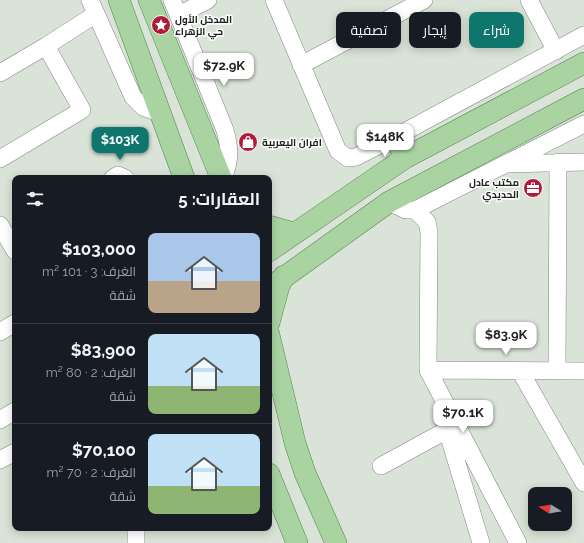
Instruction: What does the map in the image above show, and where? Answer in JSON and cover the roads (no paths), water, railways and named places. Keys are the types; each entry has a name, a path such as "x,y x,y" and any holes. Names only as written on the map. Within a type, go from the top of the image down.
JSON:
{"main road":[{"path":"119,0 162,114 183,175"},
{"path":"150,0 221,175"},
{"path":"272,249 405,158 584,63"},
{"path":"272,312 279,286 277,282 389,202 584,98"},
{"path":"395,137 405,158"},
{"path":"272,227 294,233"},
{"path":"272,347 295,443 305,473 336,543"},
{"path":"272,481 297,543"}],"street":[{"path":"208,0 176,8 225,130 230,150 228,167 224,175"},
{"path":"274,0 338,151 344,157 356,157 584,35"},
{"path":"301,65 424,0"},
{"path":"529,0 556,51"},
{"path":"0,74 46,46 93,7 133,97 143,108 162,114"},
{"path":"0,159 82,110 46,46"},
{"path":"389,202 406,210 415,210 502,164 584,124"},
{"path":"557,371 558,162"},
{"path":"502,164 584,162"},
{"path":"415,210 427,222 429,232 428,370 518,543"},
{"path":"0,332 12,325"},
{"path":"428,370 584,371"},
{"path":"520,371 584,483"},
{"path":"0,420 12,414"},
{"path":"381,466 447,430 481,543"},
{"path":"0,460 12,454"}],"place":[{"name":"المدخل الأول حي الزهراء","path":"161,25"},
{"name":"افران اليعربية","path":"248,142"},
{"name":"مكتب عادل الحديدي","path":"533,188"}]}
